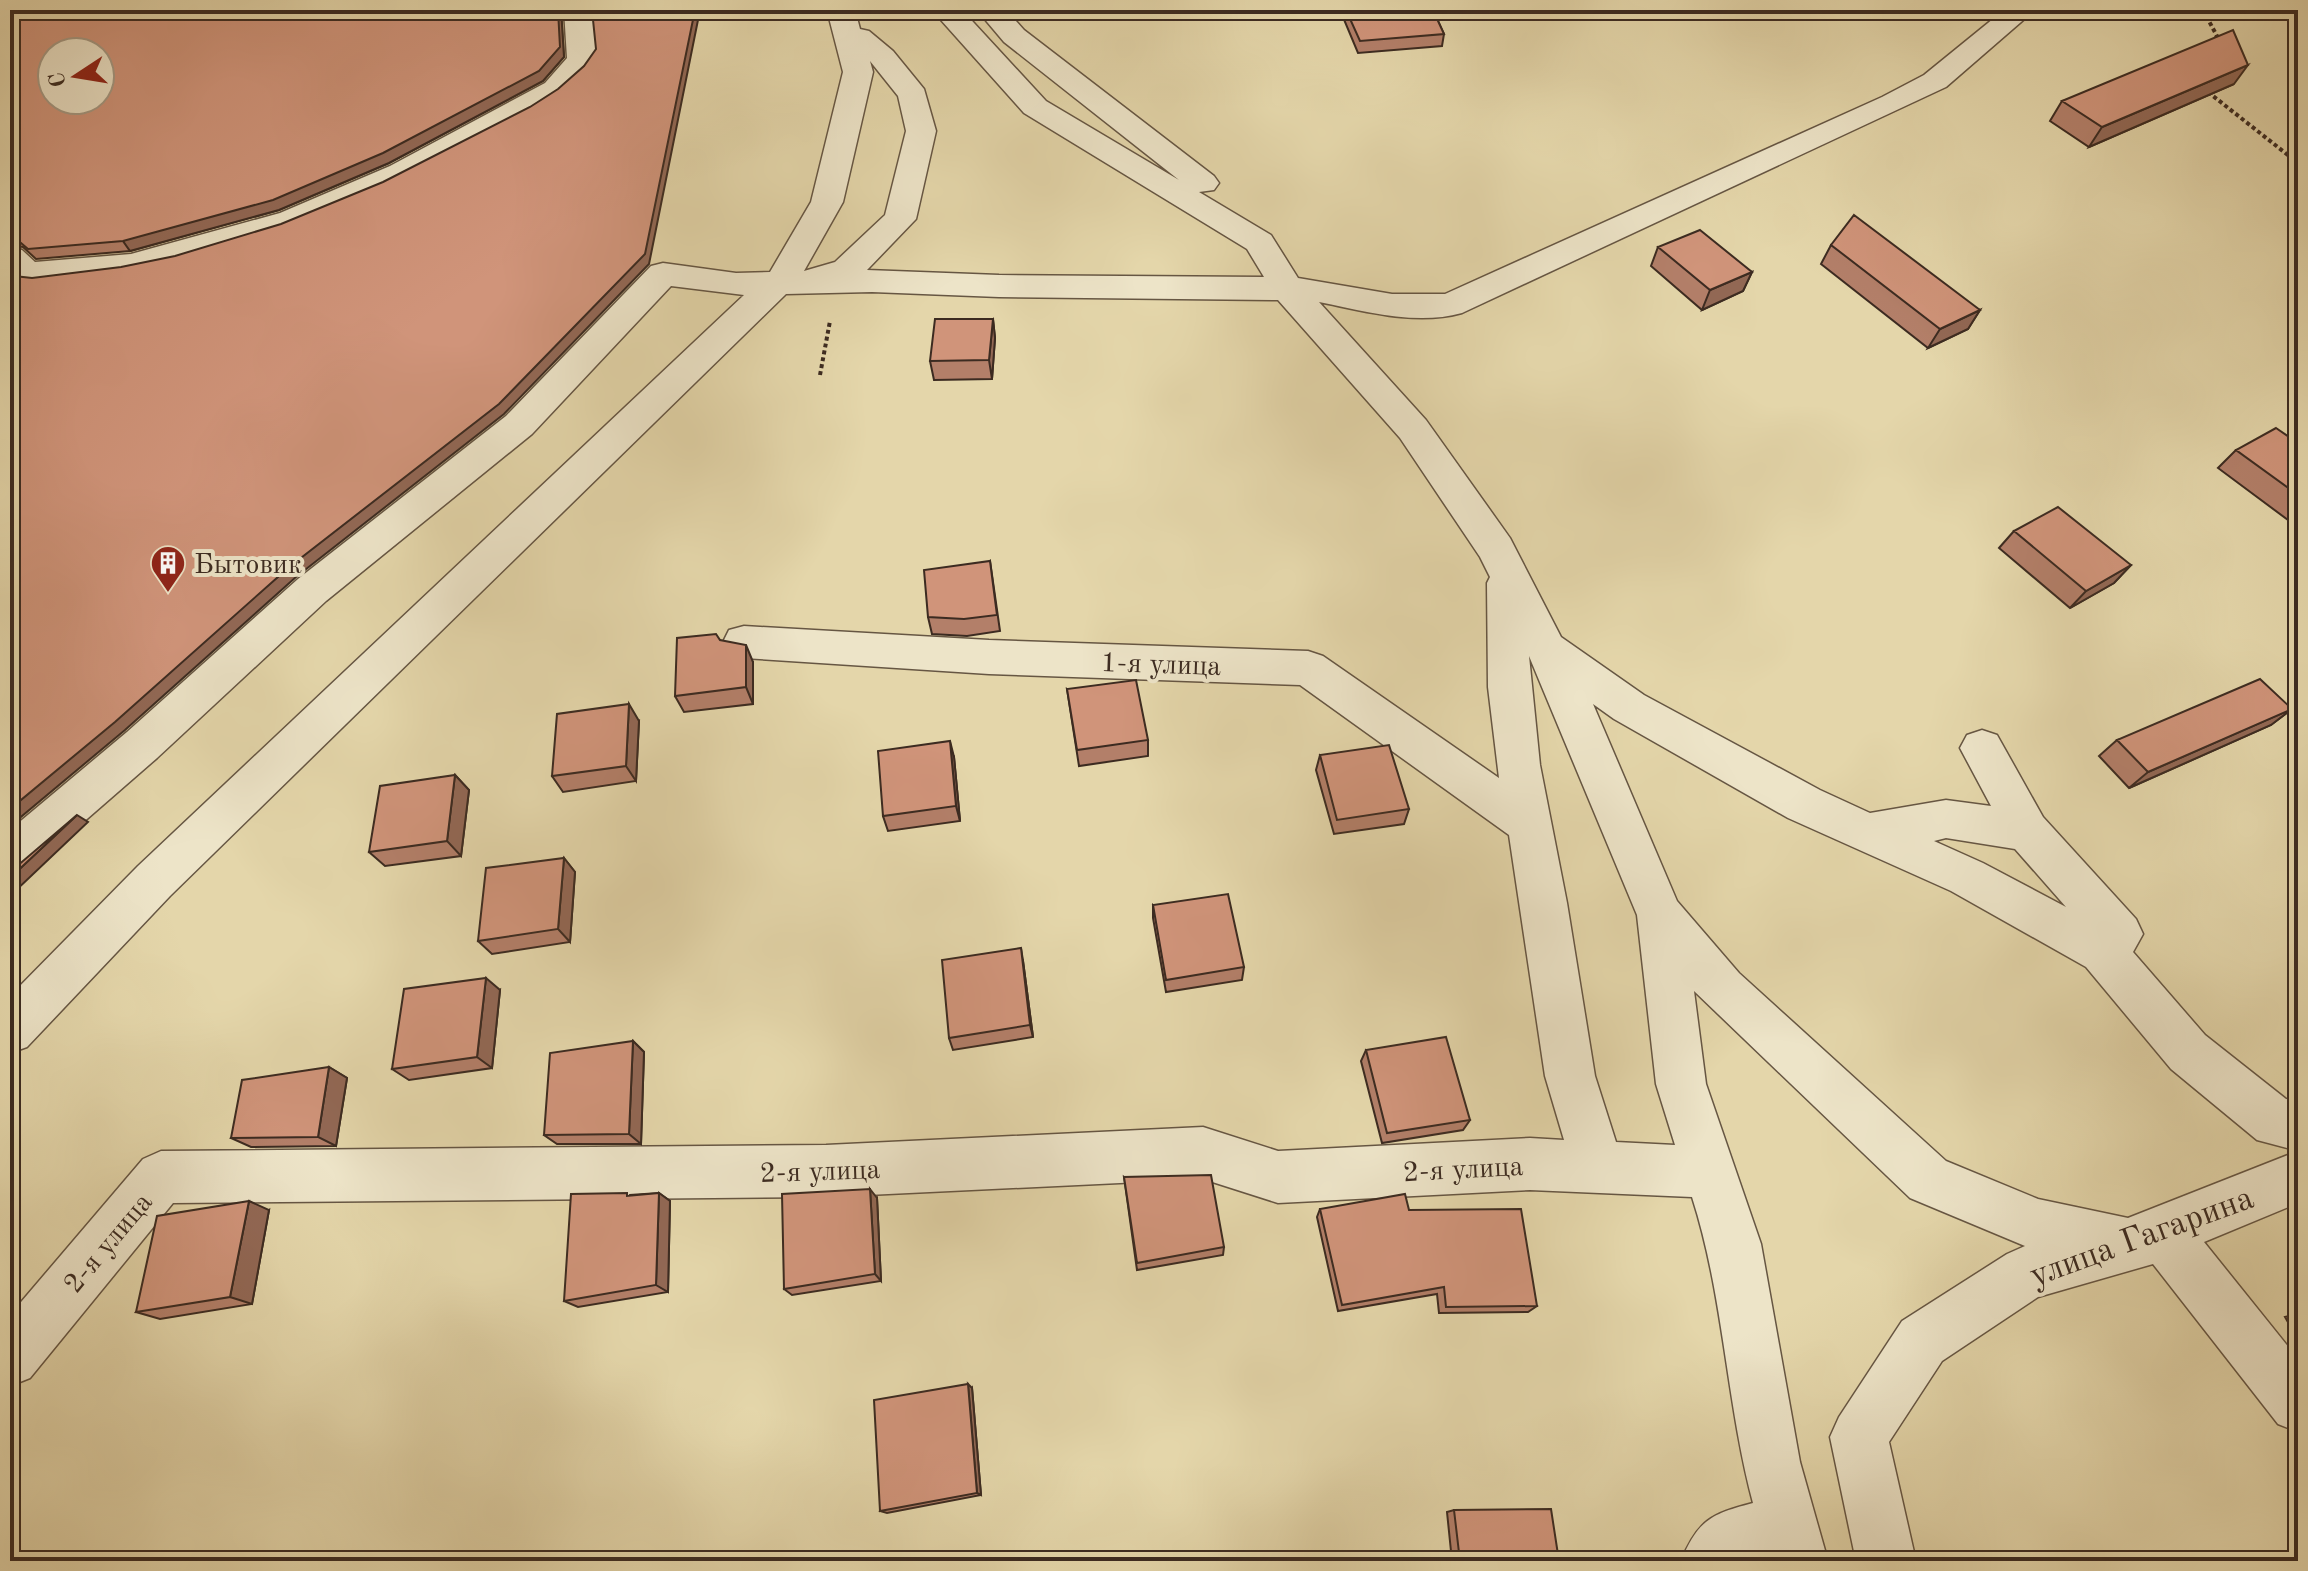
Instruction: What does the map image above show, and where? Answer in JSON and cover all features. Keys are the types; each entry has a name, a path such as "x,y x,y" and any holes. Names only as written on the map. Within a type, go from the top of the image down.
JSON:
{"street":[{"path":"10,258 28,274 132,265 292,220 401,173 556,89 582,59 578,10"},
{"path":"10,1030 165,870 799,283 847,270 900,219 921,131 913,95 841,10"},
{"path":"946,10 1035,107 1259,242"},
{"path":"991,10 1014,36 1192,172 1259,242 1288,289 1413,429 1496,549 1547,649 1660,915 1681,1084 1734,1244 1771,1462 1792,1542 1727,1539 1711,1561"},
{"path":"10,858 142,745 312,590 519,425 663,274 736,284 1311,289 1392,305 1450,305 1893,103 1935,81 2021,10"},
{"path":"799,283 827,202 858,72 862,33"},
{"path":"1506,569 1509,687 1518,765 1570,1076 1598,1167"},
{"name":"1-я улица","path":"744,642 989,657 1308,668 1529,824"},
{"path":"1547,649 1629,707 1804,804 1967,877 2103,952 2188,1052 2275,1122 2298,1126"},
{"path":"1982,748 2027,831 2119,934 2103,952"},
{"path":"1866,833 1946,819 2027,831"},
{"path":"1660,915 1722,989 1928,1180 2038,1225 2146,1238 2298,1404"},
{"name":"2-я улица","path":"10,1358 161,1177 826,1171 1203,1153 1278,1177 1530,1164 1710,1172"},
{"name":"улица Гагарина","path":"1886,1561 1859,1437 1922,1341 2026,1273 2146,1238 2298,1177"}],"path":[{"path":"2203,10 2217,36 2210,46"},
{"path":"2203,88 2298,163"},
{"path":"799,283 820,375"}],"building":[{"path":"10,10 558,10 560,47 539,71 383,153 273,200 123,241 28,249 10,237"},
{"name":"Бытовик","path":"592,10 695,10 645,254 499,404 288,568 115,722 10,809 10,274 32,278 121,267 175,256 281,224 383,182 530,107 558,89 584,66 596,49"},
{"path":"1346,10 1433,10 1444,34 1360,41"},
{"path":"2233,30 2248,65 2102,127 2062,101"},
{"path":"1854,215 1980,310 1940,329 1831,245"},
{"path":"1700,230 1752,272 1710,290 1658,247"},
{"path":"935,319 993,319 989,360 930,361"},
{"path":"2276,428 2298,443 2298,495 2236,450"},
{"path":"2058,507 2131,565 2086,591 2014,531"},
{"path":"990,561 997,615 964,619 928,617 924,570"},
{"path":"716,634 720,640 746,645 746,687 675,696 677,638"},
{"path":"2260,679 2292,709 2148,772 2117,740"},
{"path":"1136,680 1148,740 1077,750 1067,689"},
{"path":"629,704 626,766 552,776 557,714"},
{"path":"950,741 956,806 883,816 878,751"},
{"path":"1389,745 1409,809 1337,820 1320,755"},
{"path":"455,775 447,841 369,852 380,786"},
{"path":"77,815 10,878 10,870"},
{"path":"564,858 558,929 478,941 486,868"},
{"path":"1228,894 1244,967 1166,980 1153,905"},
{"path":"1021,948 1030,1025 949,1038 942,960"},
{"path":"486,978 477,1057 392,1069 404,989"},
{"path":"1446,1037 1470,1120 1387,1133 1366,1050"},
{"path":"633,1041 629,1134 544,1135 550,1053"},
{"path":"329,1067 318,1137 231,1138 242,1080"},
{"path":"1211,1175 1224,1247 1137,1263 1124,1177"},
{"path":"870,1189 875,1274 784,1289 782,1194"},
{"path":"627,1193 627,1196 659,1193 656,1285 564,1301 571,1194"},
{"path":"1405,1194 1409,1210 1521,1209 1537,1306 1446,1307 1444,1287 1342,1305 1320,1209"},
{"path":"249,1201 230,1297 136,1312 157,1216"},
{"path":"968,1384 977,1493 880,1511 874,1400"},
{"path":"1551,1509 1559,1561 1460,1561 1454,1510"}],"place":[{"name":"Бытовик","path":"168,594"}]}
